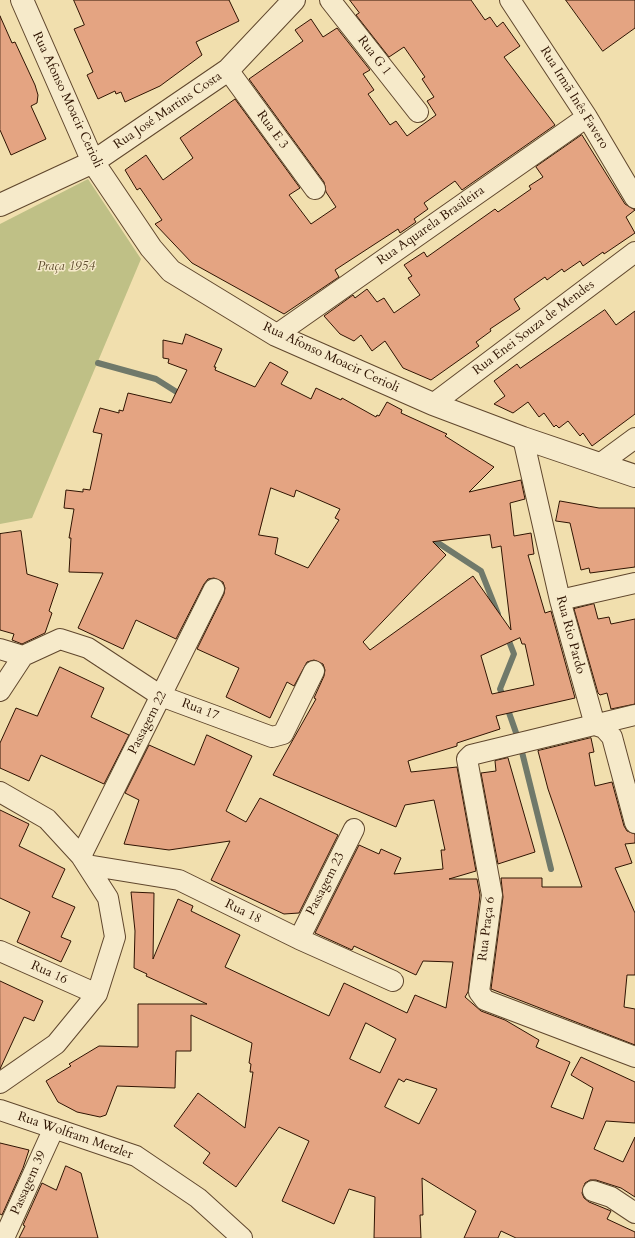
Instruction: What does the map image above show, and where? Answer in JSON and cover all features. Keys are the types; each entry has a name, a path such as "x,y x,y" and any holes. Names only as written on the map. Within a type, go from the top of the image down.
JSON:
{"street":[{"name":"Rua Afonso Moacir Cerioli","path":"22,0 93,162 151,248 171,271 276,335 433,404 522,438 601,463 635,476"},
{"name":"Rua José Martins Costa","path":"0,205 93,162 228,70 294,0"},
{"name":"Rua G 1","path":"330,0 418,112"},
{"name":"Rua Irmã Inês Favero","path":"510,0 587,117 635,198"},
{"name":"Rua E 3","path":"228,70 315,189"},
{"name":"Rua Aquarela Brasileira","path":"276,335 587,117"},
{"name":"Rua Enei Souza de Mendes","path":"433,404 635,252"},
{"name":"Rua Rio Pardo","path":"522,438 560,600 595,725"},
{"path":"601,463 635,438"},
{"path":"560,600 635,583"},
{"name":"Passagem 22","path":"84,860 161,696 214,589"},
{"name":"Rua 17","path":"23,656 60,639 88,648 161,696 272,737 282,734 314,671"},
{"path":"0,649 23,656 0,691"},
{"path":"595,725 635,716"},
{"path":"595,725 604,728 612,737 635,823"},
{"name":"Rua Praça 6","path":"595,725 471,755 467,759 492,895 478,992 485,1000 635,1057"},
{"path":"0,792 47,820 84,860 108,898 115,937 97,994 56,1044 0,1083"},
{"name":"Passagem 23","path":"299,939 354,829"},
{"name":"Rua 18","path":"84,860 179,880 299,939 393,981"},
{"name":"Rua 16","path":"0,951 97,994"},
{"name":"Rua Wolfram Metzler","path":"0,1110 136,1156 198,1198 242,1238"},
{"name":"Passagem 39","path":"4,1238 54,1128"},
{"path":"593,1191 611,1197 635,1213"}],"green space":[{"name":"Praça 1954","path":"88,179 141,259 32,518 0,524 0,224"}],"building":[{"path":"74,0 229,0 239,21 196,42 202,55 160,86 125,102 121,92 116,94 115,91 98,99 87,75 93,72 74,29 84,25"},
{"path":"350,0 471,0 485,20 490,17 497,27 503,22 520,46 504,57 555,125 462,190 455,181 424,203 428,209 414,219 416,222 400,233 398,229 335,270 339,277 284,314 192,263 155,224 162,220 140,188 137,190 125,170 146,155 163,180 193,158 180,138 235,99 300,188 289,195 311,224 336,207 326,192 324,182 249,79 303,41 295,30 311,19 323,37 337,28 370,70 363,74 374,90 368,94 390,125 396,121 407,136 436,115 427,101 434,97 422,79 425,77 404,47 389,57 356,15 359,13"},
{"path":"566,0 635,0 635,28 603,51"},
{"path":"0,16 12,43 15,42 35,85 38,95 37,103 31,106 46,139 11,155 0,130"},
{"path":"582,135 625,204 635,210 626,217 635,233 583,266 580,261 564,272 562,269 547,280 545,277 514,299 520,309 490,329 491,331 476,342 479,346 431,380 403,368 385,341 372,351 361,335 354,341 340,334 324,316 353,295 355,298 367,289 377,302 384,298 394,313 420,295 408,278 412,276 404,265 424,252 427,257 495,209 498,212 531,189 529,186 543,177 536,167"},
{"path":"605,310 616,325 635,311 635,414 592,446 583,433 580,436 568,421 559,428 556,425 554,427 544,413 539,417 528,402 513,413 494,404 505,396 494,381 517,364 520,368"},
{"path":"186,334 222,349 214,367 216,367 215,370 255,387 270,362 288,372 281,384 311,399 316,388 341,400 342,398 376,417 377,415 379,416 387,402 402,410 401,413 447,434 445,436 494,467 469,492 521,480 525,499 510,503 514,536 531,533 534,554 528,555 545,613 551,611 575,698 496,716 500,729 457,743 457,746 408,761 411,772 457,767 476,871 449,879 477,879 480,895 468,992 465,997 481,1011 505,1020 539,1040 536,1047 570,1062 551,1107 583,1119 593,1088 571,1075 581,1057 635,1082 635,1123 606,1121 594,1149 623,1162 635,1137 635,1197 621,1188 596,1180 590,1180 585,1183 582,1193 584,1198 589,1202 611,1211 607,1219 635,1232 635,1238 516,1238 501,1231 498,1238 464,1238 476,1211 422,1178 423,1215 420,1215 421,1238 374,1238 375,1197 349,1189 334,1224 282,1201 309,1141 279,1127 236,1187 203,1163 210,1153 174,1126 198,1093 245,1128 253,1072 250,1072 251,1064 249,1063 252,1043 191,1015 191,1051 176,1051 175,1088 117,1086 106,1115 100,1117 77,1112 58,1102 46,1081 71,1066 69,1064 99,1046 138,1047 138,1004 207,1004 146,976 147,974 134,968 135,931 131,892 154,893 153,959 178,899 193,906 191,911 240,935 225,967 329,1016 344,983 407,1013 415,995 446,1008 453,962 423,961 416,975 354,946 352,950 315,933 359,845 379,854 381,849 401,858 394,874 443,869 441,850 445,850 434,800 405,805 396,827 273,775 316,699 314,698 324,676 325,670 323,664 314,660 307,662 294,686 287,682 270,718 226,697 239,668 197,649 224,594 225,588 223,582 214,578 208,579 204,584 176,639 136,620 123,649 78,628 103,573 69,572 71,538 69,538 74,509 64,508 66,490 83,492 83,489 90,490 102,434 93,432 100,408 119,413 119,410 123,411 128,393 171,403 187,370 168,363 169,359 163,358 163,340 182,344","holes":["271,488 294,497 296,490 340,509 335,518 339,520 308,568 275,554 278,538 259,535","490,535 492,548 501,546 511,630 473,576 370,650 363,642 446,555 433,542","520,638 522,644 525,644 534,685 492,694 481,656","366,1023 396,1039 380,1073 350,1059","399,1079 404,1082 406,1079 437,1089 419,1124 385,1107"]},
{"path":"560,501 599,508 635,508 635,567 590,573 589,568 581,570 570,523 556,521"},
{"path":"21,531 27,574 58,584 49,611 52,613 45,633 22,644 12,640 14,634 0,630 0,534"},
{"path":"594,604 598,619 609,617 611,624 635,619 635,704 611,709 607,693 600,695 598,693 574,609"},
{"path":"60,667 104,688 91,717 129,735 104,784 41,755 29,781 0,768 0,743 16,708 37,716"},
{"path":"207,735 252,756 226,811 246,822 260,798 338,835 299,913 284,914 211,880 230,841 169,850 124,844 139,800 125,793 149,745 194,765"},
{"path":"591,738 594,752 589,753 595,786 612,782 624,826 627,831 635,834 635,843 625,844 632,863 615,868 635,913 635,975 627,975 624,1007 635,1009 635,1045 491,989 503,897 501,878 542,878 542,887 582,887 548,789 538,751"},
{"path":"508,758 535,852 498,864 481,773 496,771 495,761"},
{"path":"0,810 29,824 19,846 65,869 52,897 75,907 61,937 71,941 61,962 17,942 30,912 0,898"},
{"path":"0,981 43,1001 34,1021 24,1017 0,1069"},
{"path":"0,1143 29,1150 23,1168 2,1215 0,1214"},
{"path":"66,1166 81,1173 98,1238 19,1238 25,1226 23,1225 42,1183 56,1190"}],"waterway":[{"path":"98,363 156,379 183,396"},
{"path":"429,537 481,571 498,614"},
{"path":"504,698 500,689 514,654 507,636"},
{"path":"507,707 520,744 551,869"}]}
